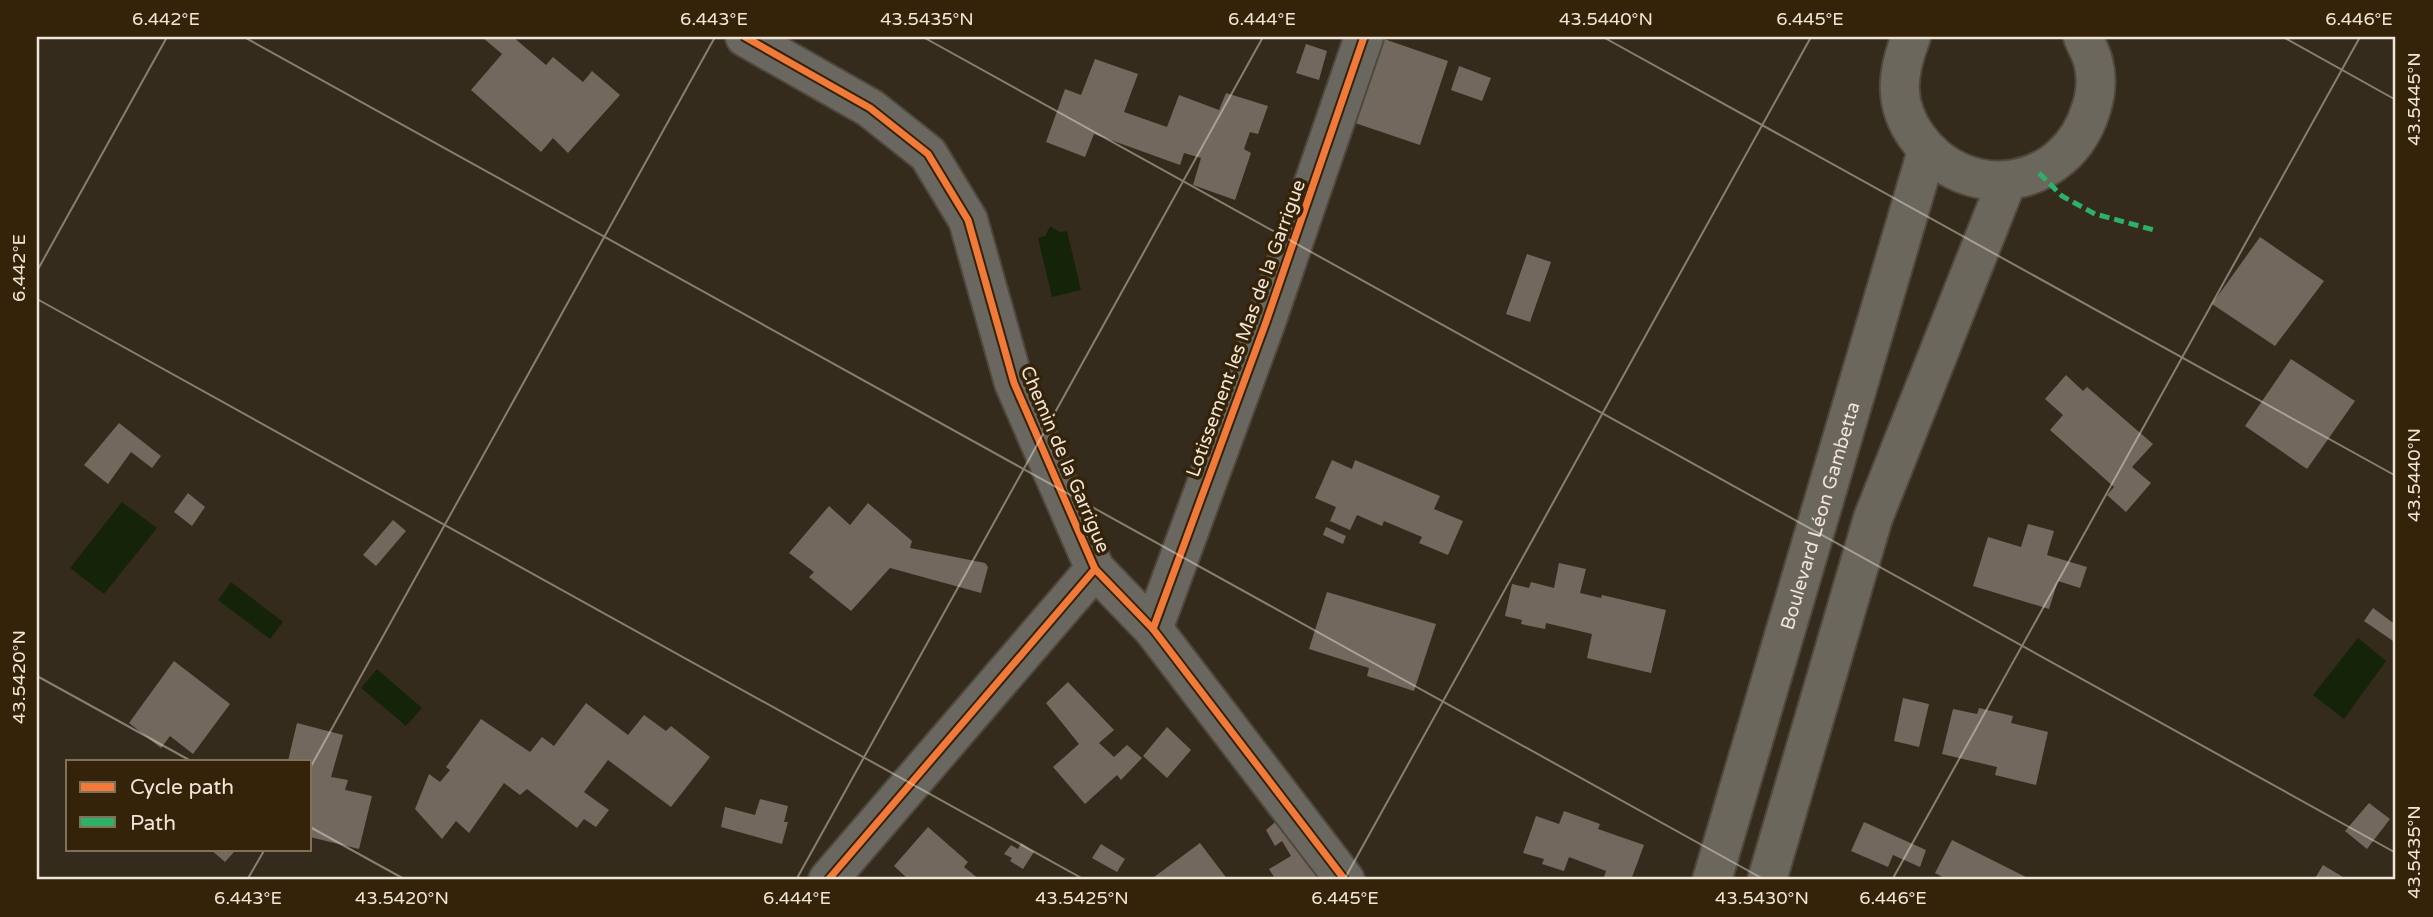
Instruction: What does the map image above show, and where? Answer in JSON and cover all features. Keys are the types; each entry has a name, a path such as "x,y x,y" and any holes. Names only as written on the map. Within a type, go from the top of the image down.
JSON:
{"main road":[{"path":"1911,37 1901,62 1899,95 1909,125 1927,152 1950,169 1978,179 2007,181 2039,173 2066,154 2086,127 2095,95 2094,62 2083,37"},
{"name":"Boulevard Léon Gambetta","path":"1712,880 1927,152"},
{"path":"1768,880 1874,518 2007,181"}],"street":[{"name":"Chemin de la Garrigue","path":"745,37 870,108 928,154 968,220 1014,383 1095,569 1153,629 1345,880"},
{"name":"Lotissement les Mas de la Garrigue","path":"1153,629 1266,322 1364,37"},
{"path":"828,880 1095,569"}],"shaded area":[{"path":"1050,226 1060,232 1067,231 1081,290 1052,297 1038,238 1045,236"},
{"path":"122,502 157,528 104,594 70,568"},
{"path":"231,582 283,622 270,639 218,600"},
{"path":"2358,638 2386,661 2344,719 2313,695"},
{"path":"377,669 422,708 406,726 361,688"}],"building":[{"path":"482,37 513,37 546,65 553,57 583,82 592,71 620,95 568,153 553,138 541,152 471,90 502,54"},
{"path":"1384,39 1448,61 1420,145 1355,123"},
{"path":"1306,44 1327,51 1319,80 1296,73"},
{"path":"1095,59 1138,74 1124,112 1167,127 1179,95 1219,110 1226,93 1268,106 1258,134 1250,132 1244,149 1251,153 1235,200 1193,185 1201,158 1184,153 1180,165 1094,134 1085,157 1046,142 1065,89 1081,95"},
{"path":"1459,66 1491,78 1482,101 1451,90"},
{"path":"2260,237 2324,281 2275,346 2212,304"},
{"path":"1527,254 1551,262 1530,322 1506,314"},
{"path":"2291,359 2355,401 2307,469 2245,426"},
{"path":"2066,375 2083,391 2087,387 2153,444 2132,467 2151,483 2126,512 2107,495 2114,487 2050,430 2063,415 2045,399"},
{"path":"119,423 161,456 152,468 131,452 108,484 84,465"},
{"path":"1332,460 1352,469 1355,460 1440,496 1434,509 1463,521 1448,555 1419,543 1422,537 1384,521 1382,526 1357,515 1350,530 1330,521 1336,507 1315,498"},
{"path":"188,493 205,507 192,526 174,512"},
{"path":"868,503 912,541 910,548 985,563 988,567 981,593 890,568 851,611 809,577 814,572 789,553 829,506 850,525"},
{"path":"393,520 406,531 376,566 363,555"},
{"path":"2028,524 2054,531 2047,555 2087,567 2080,588 2058,581 2049,609 1973,586 1988,537 2021,547"},
{"path":"1326,527 1346,536 1343,544 1323,535"},
{"path":"1559,563 1586,569 1580,593 1601,598 1602,595 1666,610 1651,673 1587,658 1592,634 1546,623 1545,629 1521,624 1522,620 1505,616 1512,584 1529,588 1531,582 1554,588"},
{"path":"1327,592 1436,624 1414,691 1367,676 1369,668 1309,649"},
{"path":"2373,608 2396,625 2396,643 2364,621"},
{"path":"174,661 230,704 193,754 170,736 161,748 129,723"},
{"path":"1068,682 1114,730 1099,743 1114,757 1127,745 1142,758 1121,780 1117,775 1085,804 1053,767 1079,744 1046,703"},
{"path":"1903,698 1929,704 1919,747 1894,741"},
{"path":"586,703 628,735 644,715 666,731 671,726 710,757 671,807 608,760 584,792 609,810 596,827 584,819 577,828 527,789 520,795 504,783 469,833 456,821 442,839 415,809 429,774 440,782 450,770 446,767 481,719 530,752 542,737 554,746"},
{"path":"1979,708 2013,716 2011,723 2048,732 2036,785 1995,775 1997,767 1942,754 1953,709 1977,714"},
{"path":"297,723 343,735 331,777 348,780 345,790 372,796 359,849 312,837 312,760 288,760"},
{"path":"1167,727 1191,750 1167,778 1143,756"},
{"path":"760,799 788,806 784,822 788,822 782,844 721,827 725,807 755,815"},
{"path":"2369,803 2390,819 2367,849 2345,831"},
{"path":"1289,810 1329,880 1276,880 1269,869 1291,856 1282,841 1275,846 1266,830"},
{"path":"1564,811 1600,824 1598,829 1644,845 1631,880 1604,877 1606,871 1569,857 1564,871 1542,864 1544,859 1523,853 1536,816 1559,824"},
{"path":"1864,822 1926,850 1920,867 1893,855 1888,867 1851,851"},
{"path":"928,827 968,862 964,867 980,880 909,880 894,866"},
{"path":"1952,840 2028,878 2027,880 1948,880 1935,873"},
{"path":"1021,843 1034,852 1023,869 1004,854 1011,845 1018,849"},
{"path":"1200,843 1228,880 1150,880"},
{"path":"1101,844 1125,859 1117,872 1092,858"},
{"path":"211,850 234,852 225,862"},
{"path":"2323,865 2348,880 2314,880"}],"marked path":[{"path":"2039,173 2062,196 2095,214 2154,230"}],"cycle path":[{"path":"745,37 870,108 928,154 968,220 1014,383 1095,569 1153,629 1345,880"},
{"path":"1153,629 1266,322 1364,37"},
{"path":"828,880 1095,569"}]}
